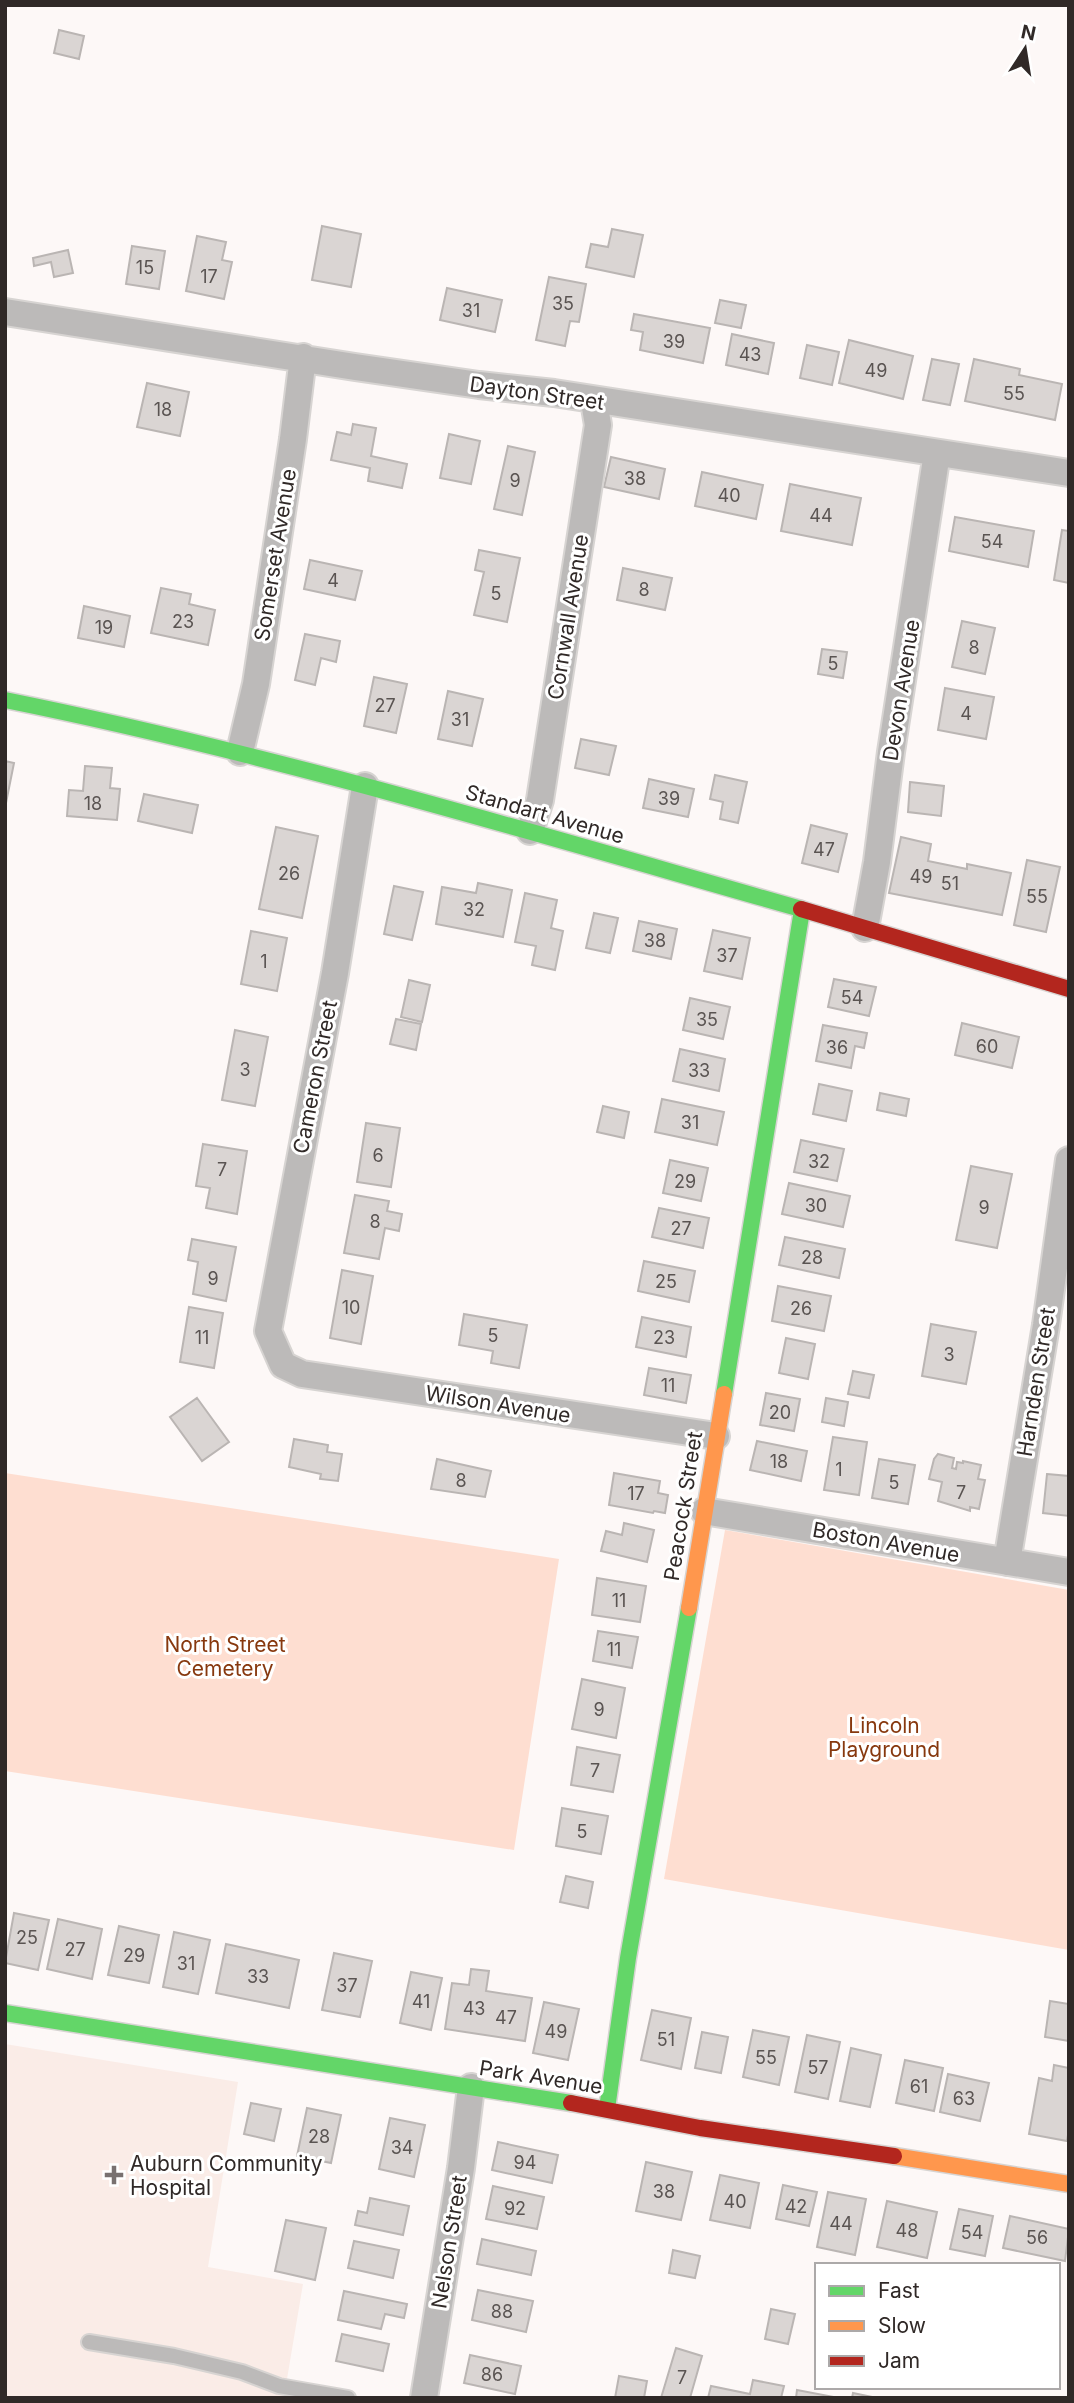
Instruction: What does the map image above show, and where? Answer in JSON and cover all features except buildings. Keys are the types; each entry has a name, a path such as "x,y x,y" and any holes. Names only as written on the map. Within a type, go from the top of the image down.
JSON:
{"street":[{"name":"Dayton Street","path":"5,312 479,386 554,394 1069,473"},
{"name":"Somerset Avenue","path":"240,752 256,684 303,357"},
{"name":"Cornwall Avenue","path":"530,831 540,800 598,425 594,401"},
{"name":"Devon Avenue","path":"865,928 937,453"},
{"name":"Standart Avenue","path":"5,701 76,714 240,752 530,831 1069,989"},
{"name":"Cameron Street","path":"282,1365 268,1331 335,973 365,786"},
{"name":"Peacock Street","path":"607,2109 628,1958 675,1696 802,910"},
{"name":"Harnden Street","path":"1007,1562 1046,1325 1069,1160"},
{"name":"Wilson Avenue","path":"282,1365 302,1374 716,1436"},
{"name":"Boston Avenue","path":"704,1511 1069,1573"},
{"name":"Park Avenue","path":"5,2013 607,2109 700,2128 1069,2184"},
{"name":"Nelson Street","path":"424,2398 461,2168 471,2087"}],"lane":[{"path":"89,2342 174,2356 242,2372 279,2386 348,2398"}],"shaded area":[{"name":"Auburn Community Hospital","path":"5,2044 238,2082 208,2267 303,2284 286,2385 362,2398 5,2398"}],"green space":[{"name":"North Street Cemetery","path":"5,1473 559,1559 514,1850 5,1771"},
{"name":"Lincoln Playground","path":"725,1530 1069,1590 1069,1950 664,1879"}],"traffic: fast":[{"path":"5,700 106,721 305,770 801,909"},
{"path":"724,1394 802,910"},
{"path":"607,2109 628,1958 689,1608"},
{"path":"5,2013 571,2103"}],"traffic: slow":[{"path":"689,1608 724,1394"},
{"path":"894,2156 1069,2184"}],"traffic: jam":[{"path":"801,909 1069,989"},
{"path":"571,2103 700,2128 894,2156"}],"place":[{"name":"Auburn Community Hospital","path":"114,2175"}]}
